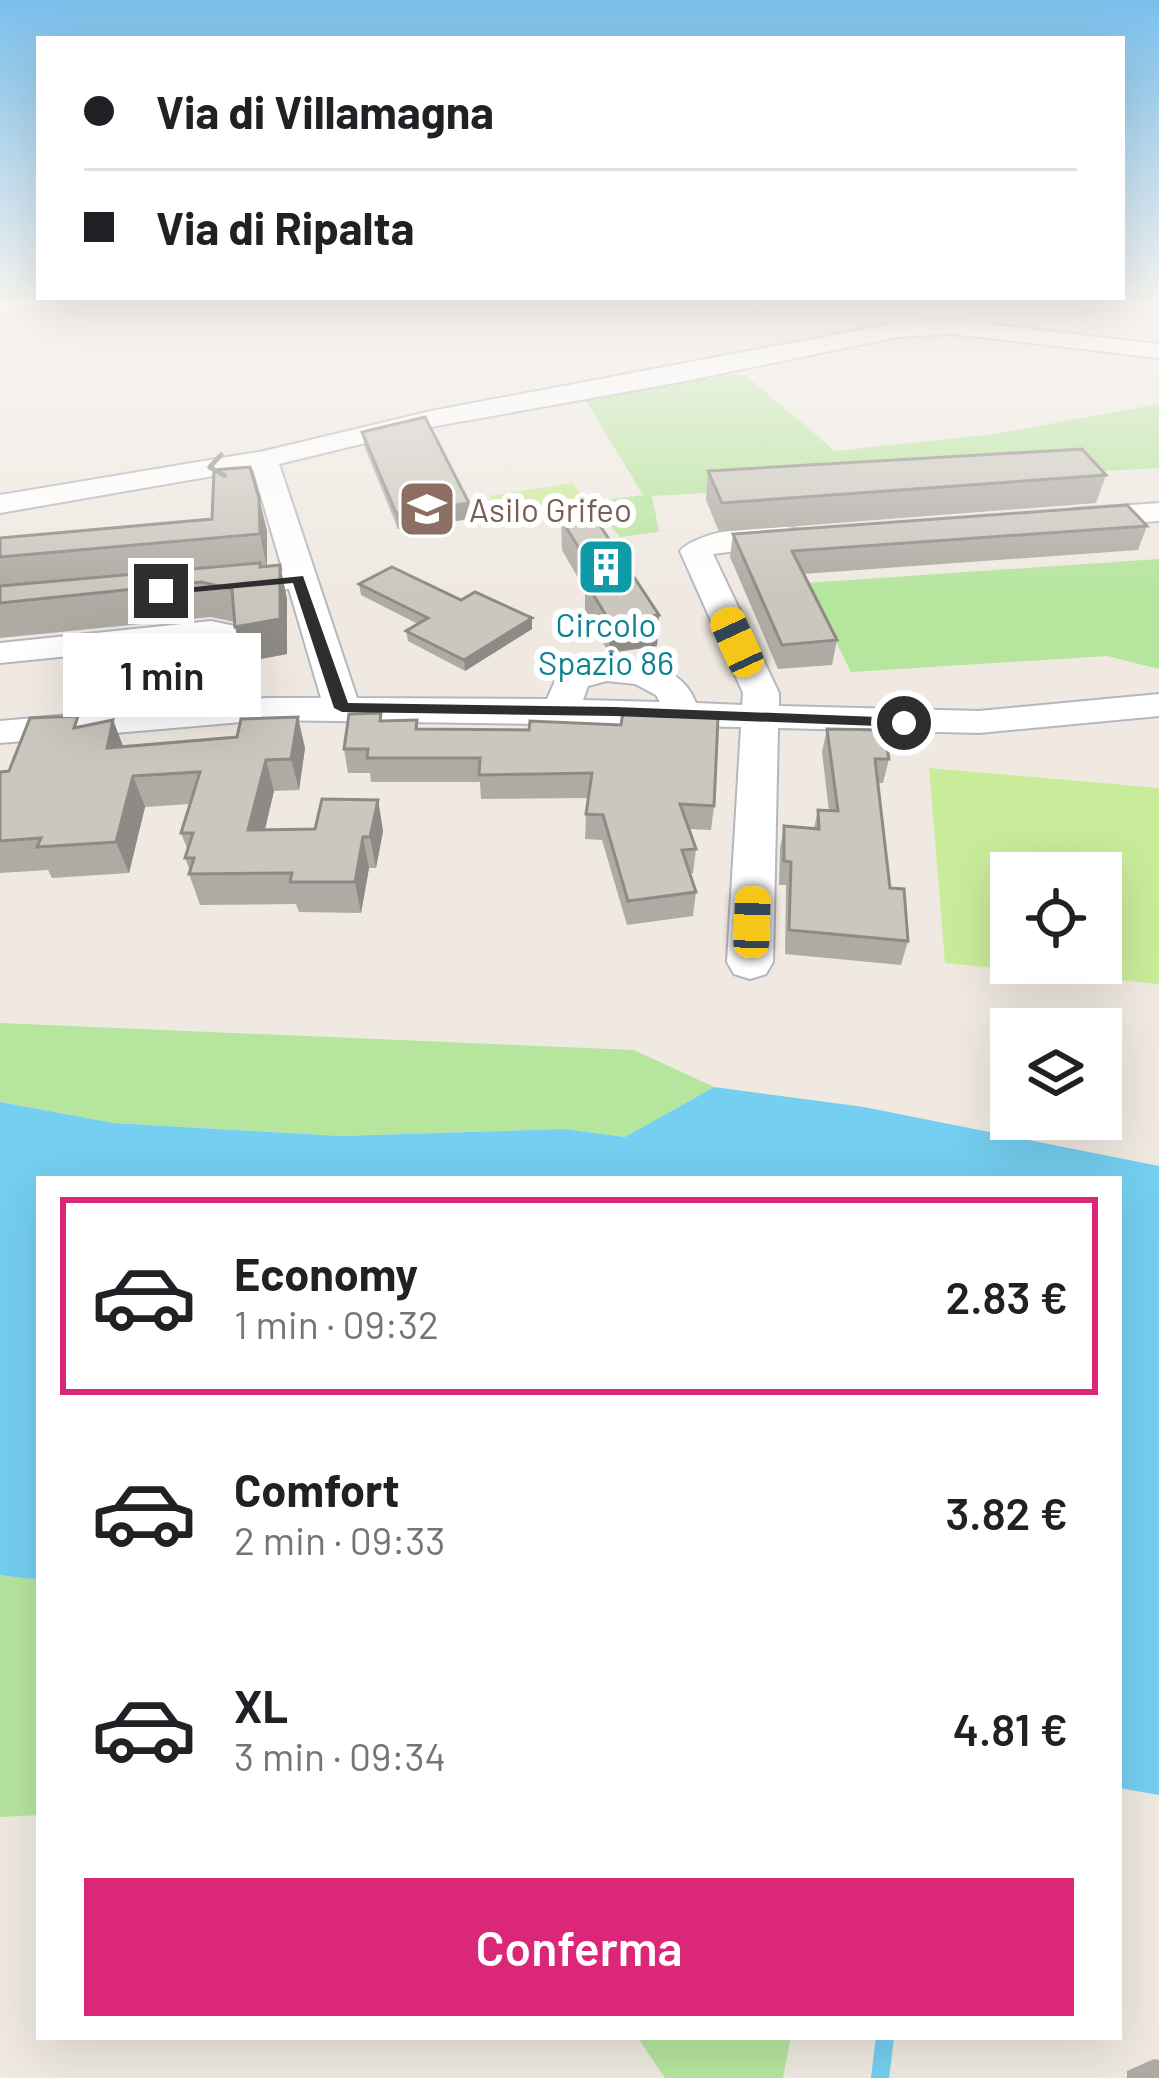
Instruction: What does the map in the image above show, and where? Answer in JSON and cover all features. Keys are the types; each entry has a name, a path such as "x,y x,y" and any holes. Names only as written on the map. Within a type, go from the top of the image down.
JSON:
{"street":[{"path":"0,504 264,459 451,415 549,398"},
{"path":"264,459 342,708"},
{"path":"1048,520 1159,512"},
{"path":"750,962 761,693 697,550 713,541 833,533"},
{"path":"198,587 298,579"},
{"path":"0,652 211,631 223,634 226,656"},
{"path":"0,732 240,711 342,708 979,722 1159,705"}],"green space":[{"path":"584,398 772,398 835,451 994,434 1159,404 1159,468 652,496 659,532 620,537 590,502 643,495"},
{"path":"573,483 590,507 505,521 489,496"},
{"path":"1159,559 1159,669 1107,656 851,672 806,583"},
{"path":"929,768 1159,788 1159,984 1122,980 1122,852 990,852 990,967 945,963"},
{"path":"0,1023 634,1050 714,1087 625,1137 564,1129 341,1136 114,1123 0,1102"},
{"path":"0,1575 36,1580 36,1815 0,1817"},
{"path":"639,2040 790,2040 783,2078 665,2078"}],"water":[{"path":"714,1087 864,1107 990,1132 990,1140 1029,1140 1159,1166 1159,1795 1122,1789 1122,1176 36,1176 36,1580 0,1575 0,1102 114,1123 341,1136 564,1129 625,1137"}],"building":[{"path":"425,417 469,503 396,513 362,432"},
{"path":"1082,449 1106,475 722,503 708,471"},
{"path":"250,467 259,498 260,534 0,557 0,538 212,519 214,470"},
{"path":"1127,505 1147,526 792,551 837,640 782,645 733,534"},
{"path":"593,515 659,615 610,622 585,581 598,579 561,519"},
{"path":"260,563 260,567 280,565 280,619 235,627 232,589 201,582 0,603 0,586"},
{"path":"392,567 461,600 475,592 532,618 464,660 406,631 428,618 359,584"},
{"path":"623,712 718,718 714,806 680,804 696,849 682,850 696,892 628,901 603,815 586,814 592,773 479,775 480,758 367,758 368,749 344,749 349,714 381,713 380,721 417,720 416,729 529,730 530,721 621,725"},
{"path":"78,716 74,728 113,720 107,748 237,737 241,719 298,717 291,759 266,760 248,830 315,829 322,799 378,800 370,837 363,837 355,882 290,882 292,873 189,874 194,858 185,858 193,833 181,833 200,772 133,776 116,842 37,847 41,838 0,841 0,772 9,771 30,718"},
{"path":"827,729 884,730 889,759 875,759 890,888 904,889 908,941 789,930 791,862 784,861 784,826 819,829 818,810 838,811"}],"waterway":[{"path":"880,2078 885,2040"}],"place":[{"name":"Asilo Grifeo","path":"427,509"},
{"name":"Circolo Spazio 86","path":"606,567"}],"route":[{"path":"161,591 298,579 342,708 615,711 904,723"}]}
